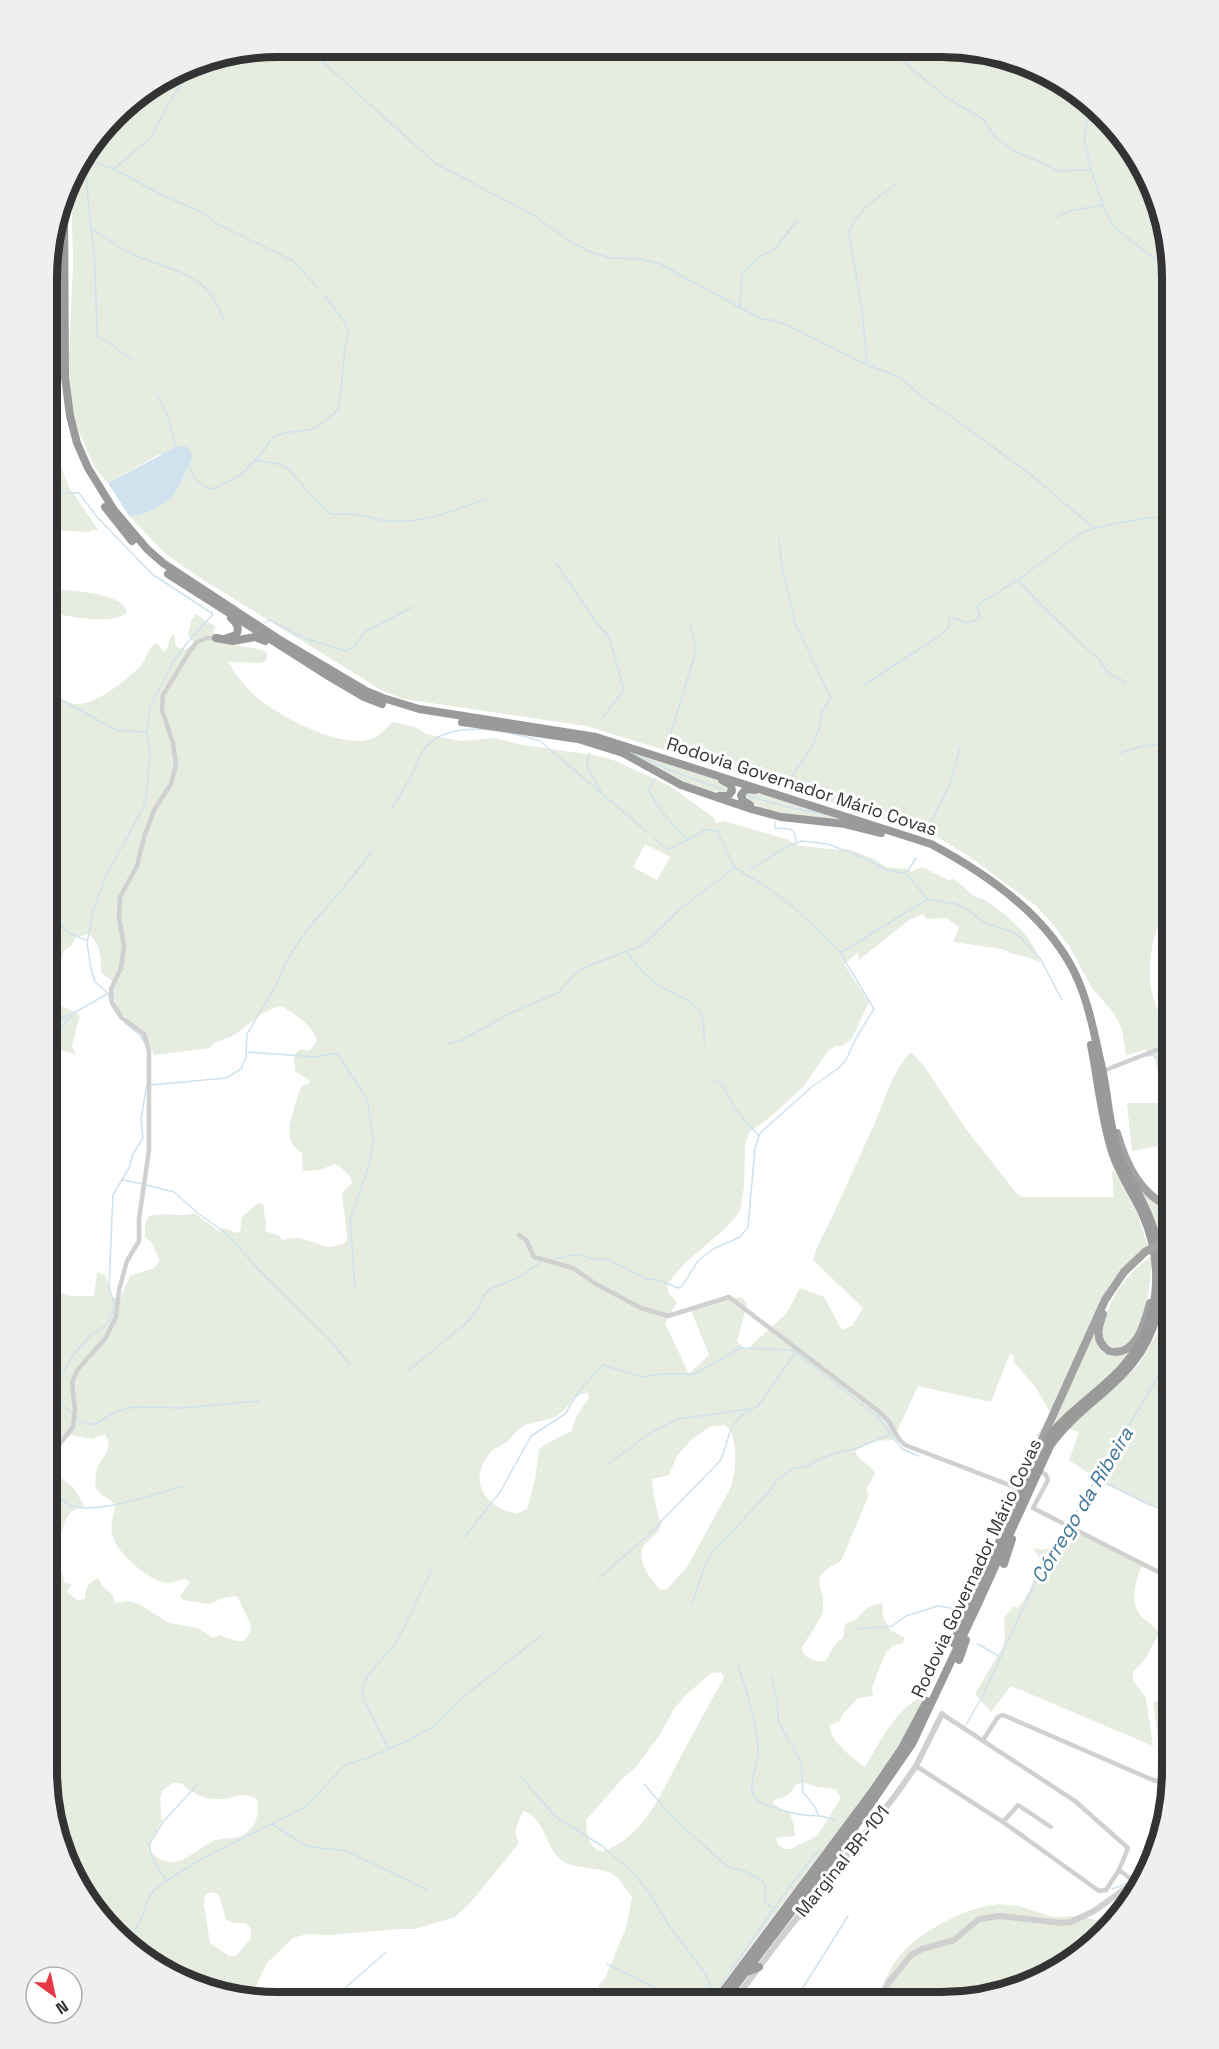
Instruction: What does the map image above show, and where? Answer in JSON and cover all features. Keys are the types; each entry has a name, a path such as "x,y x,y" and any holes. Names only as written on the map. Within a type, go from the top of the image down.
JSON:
{"highway":[{"name":"Rodovia Governador Mário Covas","path":"64,224 65,368 70,416 77,443 94,481 114,510 147,549 163,563 280,640 366,691 383,698 419,709 596,737 931,844 969,866 1020,904 1048,932 1074,972 1086,1001 1119,1156 1150,1219 1160,1251 1162,1277 1155,1321 1145,1345 1121,1378 1058,1434 1050,1446 909,1749 789,1919 730,1992"},
{"name":"Rodovia Governador Mário Covas","path":"59,248 60,390 64,417 72,445 93,490 134,544 159,567 364,697 400,710 594,743 622,753 681,785 736,804 782,817 859,827 930,849 1005,899 1030,920 1048,939 1062,960 1081,1002 1109,1141 1117,1165 1148,1228 1156,1264 1153,1306 1147,1326 1138,1345 1116,1374 1049,1436 1038,1455 926,1703 902,1748 872,1792 722,1992"},
{"path":"197,592 234,620 238,626 233,637 216,638"},
{"path":"216,638 233,641 258,638 314,667"},
{"path":"681,785 723,796 728,796 732,791 729,783 686,765"},
{"path":"782,817 749,805 741,795 744,790 748,789 787,797"},
{"path":"1106,1092 1117,1135 1130,1168 1150,1196 1162,1203"},
{"path":"1011,1517 1032,1458 1105,1300 1124,1272 1162,1244"},
{"path":"1146,1254 1121,1282 1106,1307 1098,1328 1100,1342 1106,1349 1119,1352 1130,1347 1141,1329 1148,1310 1156,1264"},
{"path":"1145,1345 1162,1310"},
{"path":"1004,1564 1024,1502"},
{"path":"959,1659 977,1606"},
{"path":"781,1938 789,1919"},
{"path":"744,1974 759,1967"}],"street":[{"path":"57,1448 73,1427 75,1410 72,1382 78,1368 105,1339 116,1317 119,1290 127,1261 139,1241 139,1220 149,1150 149,1051 144,1034 122,1018 112,1002 111,990 121,968 124,946 119,917 120,897 137,866 154,810 171,784 176,765 173,743 162,710 163,695 197,642 207,638 216,638"},
{"path":"1102,1071 1162,1048"},
{"path":"519,1235 526,1240 534,1257 573,1268 606,1290 640,1308 668,1316 729,1297 877,1410 888,1420 905,1445 1020,1489"},
{"path":"1038,1469 1046,1475 1048,1480 1033,1508 1162,1574"},
{"path":"916,1766 1003,1822 1099,1892 1106,1890 1119,1870 1128,1848 1083,1807 942,1714"},
{"name":"Marginal BR-101","path":"789,1919 894,1797 916,1766 942,1714"},
{"path":"983,1740 998,1717 1003,1715 1152,1780 1162,1782"},
{"path":"1003,1822 1018,1805 1051,1827"},
{"path":"1119,1870 1132,1882"},
{"path":"886,1992 890,1982 911,1955 954,1940 979,1919 1000,1916 1049,1923 1071,1922 1084,1918 1129,1888"},
{"path":"740,1992 781,1938"}],"shaded area":[{"path":"264,57 955,57 984,61 1026,74 1076,103 1116,143 1139,180 1158,235 1162,264 1162,916 1153,945 1150,982 1162,1024 1162,1093 1155,1059 1146,1050 1126,1055 1122,1029 1113,1012 1092,988 1069,946 1051,922 1035,905 966,854 937,837 586,726 404,699 383,691 167,555 129,516 155,509 167,502 176,492 193,457 160,454 108,483 95,468 72,416 68,381 73,264 72,200 80,180 103,143 132,112 155,94 193,74 235,61"},
{"path":"57,457 69,487 98,530 89,532 57,530"},
{"path":"57,590 105,596 123,605 127,612 111,619 57,614"},
{"path":"196,614 216,627 213,631 223,642 267,653 267,660 261,663 228,662 244,684 259,699 274,710 316,731 345,740 359,741 377,736 393,722 415,727 427,734 444,738 462,741 495,738 616,761 670,786 714,818 716,823 724,821 786,839 799,846 849,849 876,860 886,867 906,869 911,872 922,867 948,880 954,879 971,894 1004,914 1027,937 1037,954 1040,963 1002,949 953,942 959,927 946,918 926,919 923,914 909,920 859,960 858,953 844,964 867,1000 870,1000 852,1038 842,1046 835,1046 828,1051 803,1087 769,1118 750,1131 745,1144 744,1187 740,1211 727,1227 685,1263 667,1284 669,1294 677,1302 665,1323 689,1374 709,1355 690,1308 742,1297 747,1304 737,1341 746,1350 786,1314 800,1288 824,1297 842,1330 853,1325 863,1308 813,1260 894,1078 911,1052 924,1066 963,1125 1016,1193 1022,1197 1114,1197 1112,1171 1114,1170 1138,1215 1148,1247 1126,1266 1040,1438 1036,1436 1050,1412 1036,1388 1014,1362 1013,1354 1010,1354 991,1402 918,1386 893,1440 875,1441 855,1451 875,1474 866,1489 869,1495 841,1561 830,1567 820,1577 823,1610 802,1647 802,1651 809,1658 824,1661 843,1638 846,1624 856,1620 870,1607 882,1603 883,1617 890,1630 905,1638 902,1644 894,1645 886,1652 872,1687 873,1696 858,1698 843,1714 839,1722 830,1725 837,1743 865,1767 898,1715 928,1693 894,1756 717,1992 597,1992 626,1928 632,1897 618,1878 612,1874 564,1862 553,1850 537,1821 524,1811 517,1827 516,1835 519,1843 470,1903 455,1917 415,1929 329,1935 307,1934 293,1938 267,1963 254,1991 235,1988 193,1975 155,1955 132,1937 103,1906 74,1856 61,1814 57,1785 57,1571 62,1573 65,1583 72,1584 67,1592 77,1600 85,1599 87,1587 97,1578 102,1586 113,1595 114,1603 128,1601 139,1604 169,1623 198,1628 213,1638 219,1635 236,1641 244,1641 250,1633 251,1625 237,1596 223,1598 210,1604 183,1600 180,1596 189,1584 188,1580 168,1583 159,1581 142,1571 125,1556 114,1540 112,1530 115,1505 95,1486 97,1468 108,1447 105,1434 92,1439 71,1435 66,1437 57,1451 57,1292 72,1296 94,1296 97,1272 105,1275 113,1298 121,1296 130,1276 154,1268 160,1261 151,1242 145,1237 145,1224 149,1216 194,1213 219,1231 224,1228 237,1233 240,1232 242,1217 258,1203 263,1204 265,1231 280,1236 282,1240 300,1238 330,1247 346,1242 347,1237 342,1193 352,1183 350,1177 335,1164 319,1170 303,1171 302,1153 291,1140 290,1124 298,1095 303,1085 310,1081 295,1071 294,1055 299,1050 310,1050 317,1041 312,1030 303,1020 281,1006 267,1011 239,1032 213,1044 211,1048 154,1055 149,1045 117,1004 114,983 101,972 99,951 89,934 76,937 71,946 64,950 57,971 57,695 76,704 102,696 130,676 142,664 154,644 157,643 164,652 174,634 176,647 185,650 193,642 188,634 192,619","holes":["645,844 670,857 657,880 633,867","588,1393 589,1398 576,1417 571,1432 539,1449 535,1479 527,1509 516,1514 496,1506 483,1492 480,1483 483,1464 490,1452 524,1426 555,1417 574,1399","724,1425 731,1430 735,1467 730,1489 687,1567 666,1590 660,1589 644,1567 641,1554 642,1548 661,1526 652,1479 669,1475 677,1456 691,1440 709,1427","721,1672 724,1676 723,1680 650,1813 630,1836 617,1845 602,1852 597,1849 589,1839 586,1820 623,1778 635,1768 684,1697 711,1673","173,1783 181,1783 194,1793 214,1799 251,1796 257,1799 256,1821 245,1834 239,1837 216,1840 184,1859 169,1862 151,1852 151,1840 162,1821 160,1800 162,1791","804,1783 835,1789 841,1798 817,1836 790,1849 784,1849 778,1844 776,1838 795,1836 794,1826 790,1814 773,1801 788,1795 797,1784","211,1892 219,1895 226,1919 233,1923 246,1923 251,1929 251,1938 236,1956 229,1956 210,1943 204,1905 205,1895"]},
{"path":"620,748 715,779 728,790 727,792 714,791 687,783"},
{"path":"748,792 811,807 849,821 768,810 746,799 745,794"},
{"path":"57,1004 80,1015 72,1046 76,1055 57,1048"},
{"path":"1127,1103 1162,1103 1162,1145 1132,1151"},
{"path":"1144,1192 1162,1204 1162,1237 1142,1193"},
{"path":"1151,1256 1148,1297 1138,1329 1131,1340 1121,1346 1109,1346 1102,1338 1111,1302 1132,1272"},
{"path":"1161,1328 1162,1510 1104,1484 1069,1460 1079,1432 1068,1429 1073,1422 1134,1370"},
{"path":"1095,1331 1098,1346 1106,1353 1130,1352 1105,1380 1063,1415 1048,1432"},
{"path":"57,1475 73,1487 84,1505 70,1513 61,1533 57,1534"},
{"path":"1069,1531 1142,1566 1135,1585 1134,1599 1138,1612 1159,1634 1145,1659 1133,1672 1133,1680 1146,1698 1153,1746 1011,1686 991,1712 975,1694 1002,1648 1005,1637 1004,1618 1014,1606 1018,1608 1035,1578 1040,1559 1033,1548 1042,1550 1053,1548 1057,1540"},
{"path":"1162,1699 1162,1775 1159,1781 1157,1780 1159,1745 1153,1702"},
{"path":"999,1904 1019,1906 1053,1917 1073,1916 1103,1921 1064,1955 1012,1980 984,1988 955,1992 880,1992 894,1963 910,1945 932,1929 978,1908"}],"water":[{"path":"178,446 188,447 193,457 176,492 167,502 155,509 129,516 108,483"}],"waterway":[{"path":"317,57 435,163 535,216 571,242 588,251 610,258 641,259 660,264 761,319 787,325 867,365 900,377 922,397 1030,474 1095,529"},
{"path":"898,57 947,98 983,119 996,138 1014,151 1048,165 1056,171 1091,170"},
{"path":"114,169 150,138 174,95 187,77"},
{"path":"1091,116 1087,122 1084,138 1091,170 1105,211 1116,229 1162,264"},
{"path":"91,161 114,169 293,261 319,289"},
{"path":"85,171 95,265 97,335 134,361"},
{"path":"867,363 862,309 849,233 862,211 898,183"},
{"path":"1057,217 1068,211 1102,205"},
{"path":"740,308 742,274 756,259 776,248 797,220"},
{"path":"92,229 132,254 187,275 198,282 217,304 224,321"},
{"path":"189,465 194,477 205,487 211,489 217,487 242,474 262,453 273,437 313,429 337,411 349,333 343,320 325,296"},
{"path":"158,396 168,417 176,448"},
{"path":"255,460 287,468 327,512 333,514 354,514 386,521 412,521 450,512 486,499"},
{"path":"57,493 79,493 97,517 152,574 213,614 174,661 150,706 147,730 150,751 144,806 106,876 93,911 87,943 91,969 95,982 108,993 111,1005 120,1018"},
{"path":"864,685 938,637 949,627 949,618 966,623 976,620 980,616 977,608 979,604 1021,578 1082,532 1112,524 1162,517"},
{"path":"779,540 781,561 795,623 831,698 822,711 813,745 784,788"},
{"path":"556,563 596,622 609,637 624,690 603,717"},
{"path":"1018,580 1039,603 1098,658 1108,673 1126,682"},
{"path":"265,623 269,620 306,639 346,651 353,647 365,632 412,607"},
{"path":"667,746 695,654 696,646 690,627"},
{"path":"60,699 116,730 147,732"},
{"path":"392,808 426,747 437,738 450,732 480,729 540,741 646,831"},
{"path":"1120,753 1143,746 1162,744"},
{"path":"931,822 950,784 960,748"},
{"path":"589,753 587,766 602,793"},
{"path":"632,753 724,790"},
{"path":"656,779 648,790 661,811"},
{"path":"748,796 828,815"},
{"path":"663,813 686,839"},
{"path":"775,822 775,828 790,829 794,832 796,841"},
{"path":"551,1260 579,1254 593,1259 607,1259 647,1279 658,1280 678,1288 682,1286 698,1261 713,1249 740,1237 748,1227 755,1148 760,1133 813,1086 840,1067 874,1009 841,952 792,906 764,885 735,868 717,831 705,830 668,850 654,838"},
{"path":"749,870 790,845 802,841 828,844 871,861 885,870 905,873 928,899 956,904 985,923 1010,931 1020,937 1040,958 1062,1000"},
{"path":"150,1085 226,1078 241,1069 246,1057 247,1034 278,982 288,958 307,930 371,852"},
{"path":"907,872 916,858"},
{"path":"447,1044 462,1040 511,1013 559,992 583,968 643,945 680,909 734,868"},
{"path":"842,952 928,899"},
{"path":"57,922 69,933 86,940"},
{"path":"627,952 639,968 658,985 696,1007 703,1021 704,1044"},
{"path":"57,1019 72,1014 107,994"},
{"path":"57,1034 71,1015"},
{"path":"125,1023 140,1035 145,1043"},
{"path":"248,1052 316,1057 337,1053 367,1099 374,1142 366,1174 350,1219 355,1287"},
{"path":"1146,1056 1154,1055 1162,1062"},
{"path":"713,1079 722,1085 737,1111 758,1135"},
{"path":"57,1384 73,1355 89,1337 107,1324 113,1313 114,1302 109,1287 113,1195 143,1138 141,1119 147,1084"},
{"path":"123,1180 142,1184"},
{"path":"146,1185 174,1192 227,1234 259,1270 330,1340 350,1365"},
{"path":"409,1370 465,1324 479,1308 484,1295 490,1289 517,1278 540,1263"},
{"path":"464,1538 500,1492 531,1436 565,1414 579,1391 603,1365 642,1377 662,1374 695,1374 740,1348 792,1350 878,1417 902,1449 919,1456"},
{"path":"598,1579 646,1537 719,1462 735,1422 758,1406 795,1353"},
{"name":"Córrego da Ribeira","path":"966,1725 982,1697 1046,1559 1066,1533 1072,1519 1162,1370"},
{"path":"57,1400 84,1424 95,1424 117,1411 135,1407 181,1408 259,1401"},
{"path":"608,1464 650,1433 678,1419 749,1409"},
{"path":"692,1604 704,1568 712,1553 767,1494 777,1480 792,1469 807,1466 822,1458 855,1449 891,1434"},
{"path":"1098,1479 1162,1509"},
{"path":"57,1495 70,1505 95,1508 184,1486"},
{"path":"389,1749 365,1702 362,1691 368,1675 396,1643 432,1570"},
{"path":"859,1629 892,1626 906,1616 938,1606 951,1608 958,1622"},
{"path":"130,1934 141,1920 148,1898 156,1888 203,1858 305,1807 345,1765 410,1740 434,1727 458,1701 542,1635"},
{"path":"978,1644 1000,1657"},
{"path":"738,1665 751,1709 758,1745 752,1780 752,1792 755,1797 760,1802 782,1810 825,1817 835,1821"},
{"path":"771,1677 777,1700 778,1721 801,1762 803,1792 819,1816"},
{"path":"521,1777 556,1817 602,1846 632,1872 648,1891 670,1927 705,1973 710,1984 709,1992"},
{"path":"166,1881 152,1857 149,1845 163,1822 198,1784"},
{"path":"644,1784 674,1819 727,1866 747,1872 761,1880 765,1885 765,1903 774,1908"},
{"path":"1155,1806 1159,1804"},
{"path":"272,1824 305,1845 347,1851 427,1890"},
{"path":"716,1992 787,1890 821,1847"},
{"path":"1112,1889 1129,1883"},
{"name":"Córrego da Ribeira","path":"800,1992 848,1916"},
{"path":"342,1992 386,1952"},
{"path":"607,1964 661,1992"}]}
